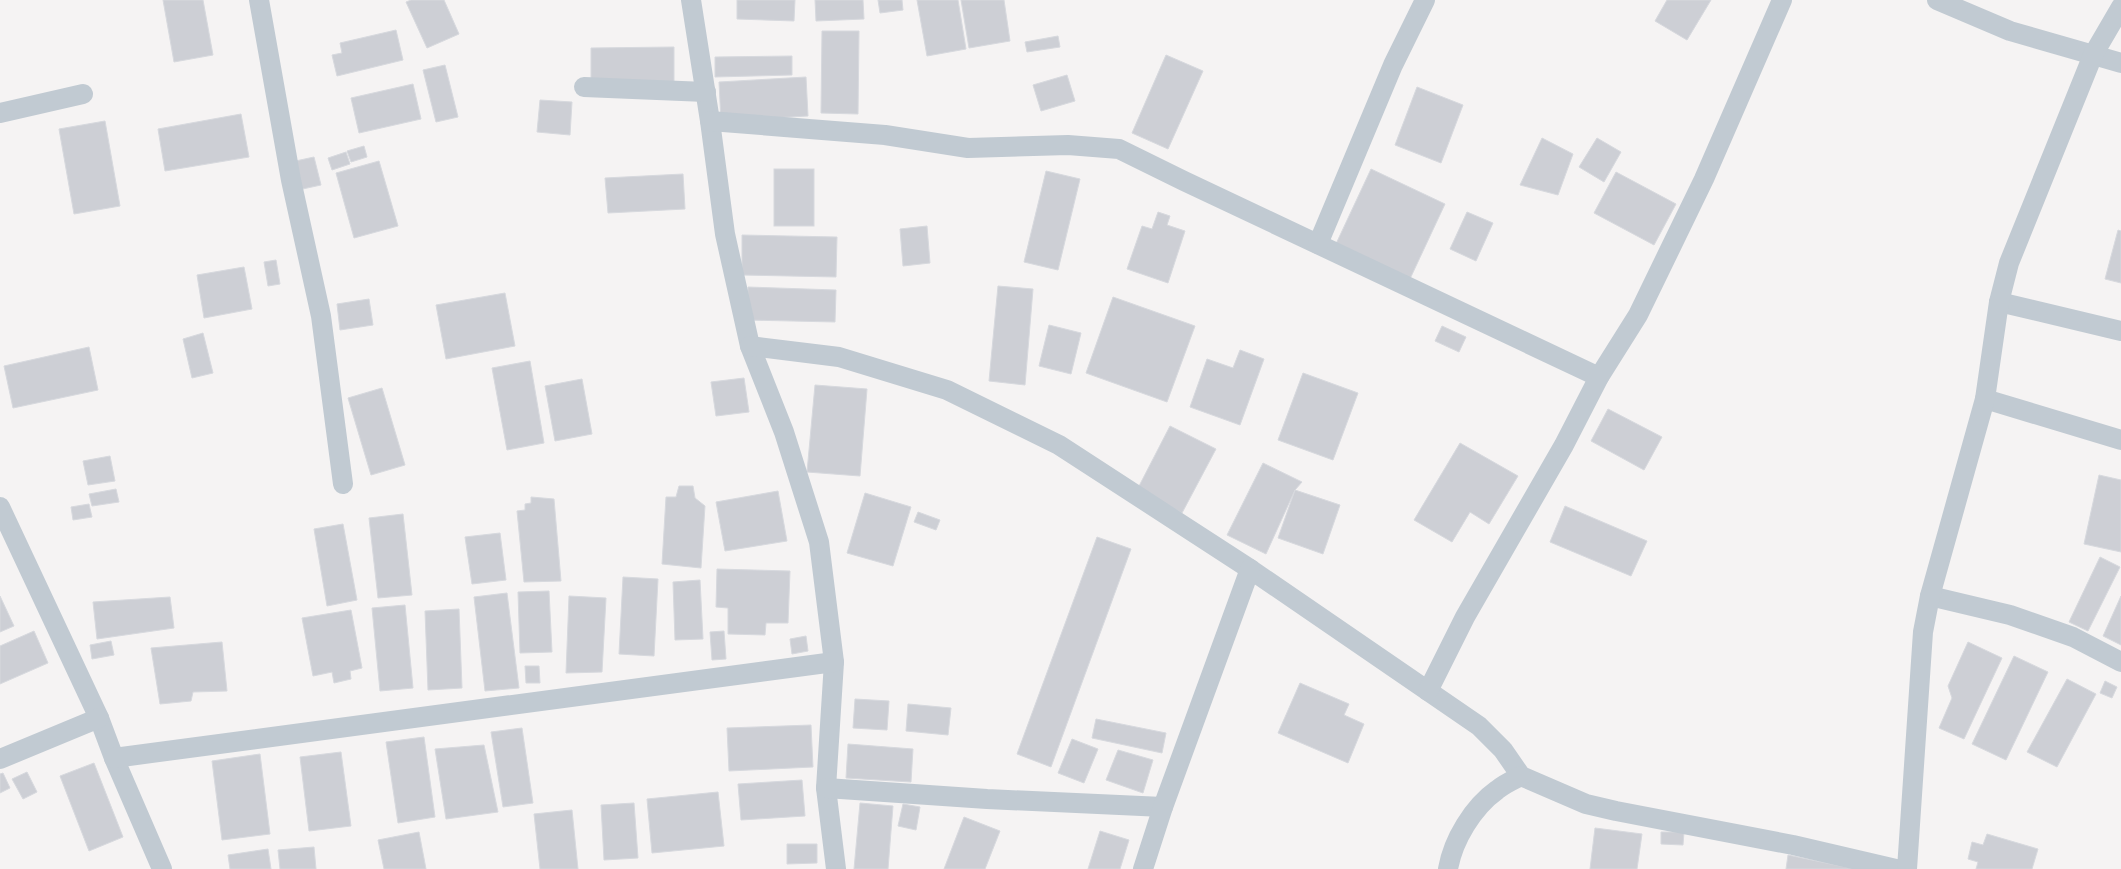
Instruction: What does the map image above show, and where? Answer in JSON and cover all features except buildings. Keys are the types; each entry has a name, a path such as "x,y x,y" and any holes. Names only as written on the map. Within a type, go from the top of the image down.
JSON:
{"street":[{"path":"260,0 291,180 321,316 343,484"},
{"path":"691,0 726,234 750,346 784,432 819,542 834,662 826,788 836,869"},
{"path":"1318,244 1393,65 1426,0"},
{"path":"1428,691 1464,617 1564,444 1599,377 1638,315 1704,179 1782,0"},
{"path":"1937,0 2010,31 2121,63"},
{"path":"1907,869 1924,632 1930,596 1985,399 1999,302 2009,263 2094,55 2121,7"},
{"path":"584,87 706,92"},
{"path":"0,113 83,94"},
{"path":"710,121 885,135 968,148 1068,145 1119,149 1599,377"},
{"path":"1999,302 2121,330"},
{"path":"750,346 839,357 947,390 1059,445 1250,569 1479,726 1503,750 1521,776 1586,804 1793,845 1896,869"},
{"path":"1985,399 2121,440"},
{"path":"0,507 100,718 114,758 162,869"},
{"path":"1143,869 1163,807 1250,569"},
{"path":"1930,596 2010,615 2073,637 2121,662"},
{"path":"114,758 834,662"},
{"path":"0,759 100,718"},
{"path":"1448,869 1464,829 1482,804 1497,790 1521,776"},
{"path":"826,788 987,799 1163,807"}]}
